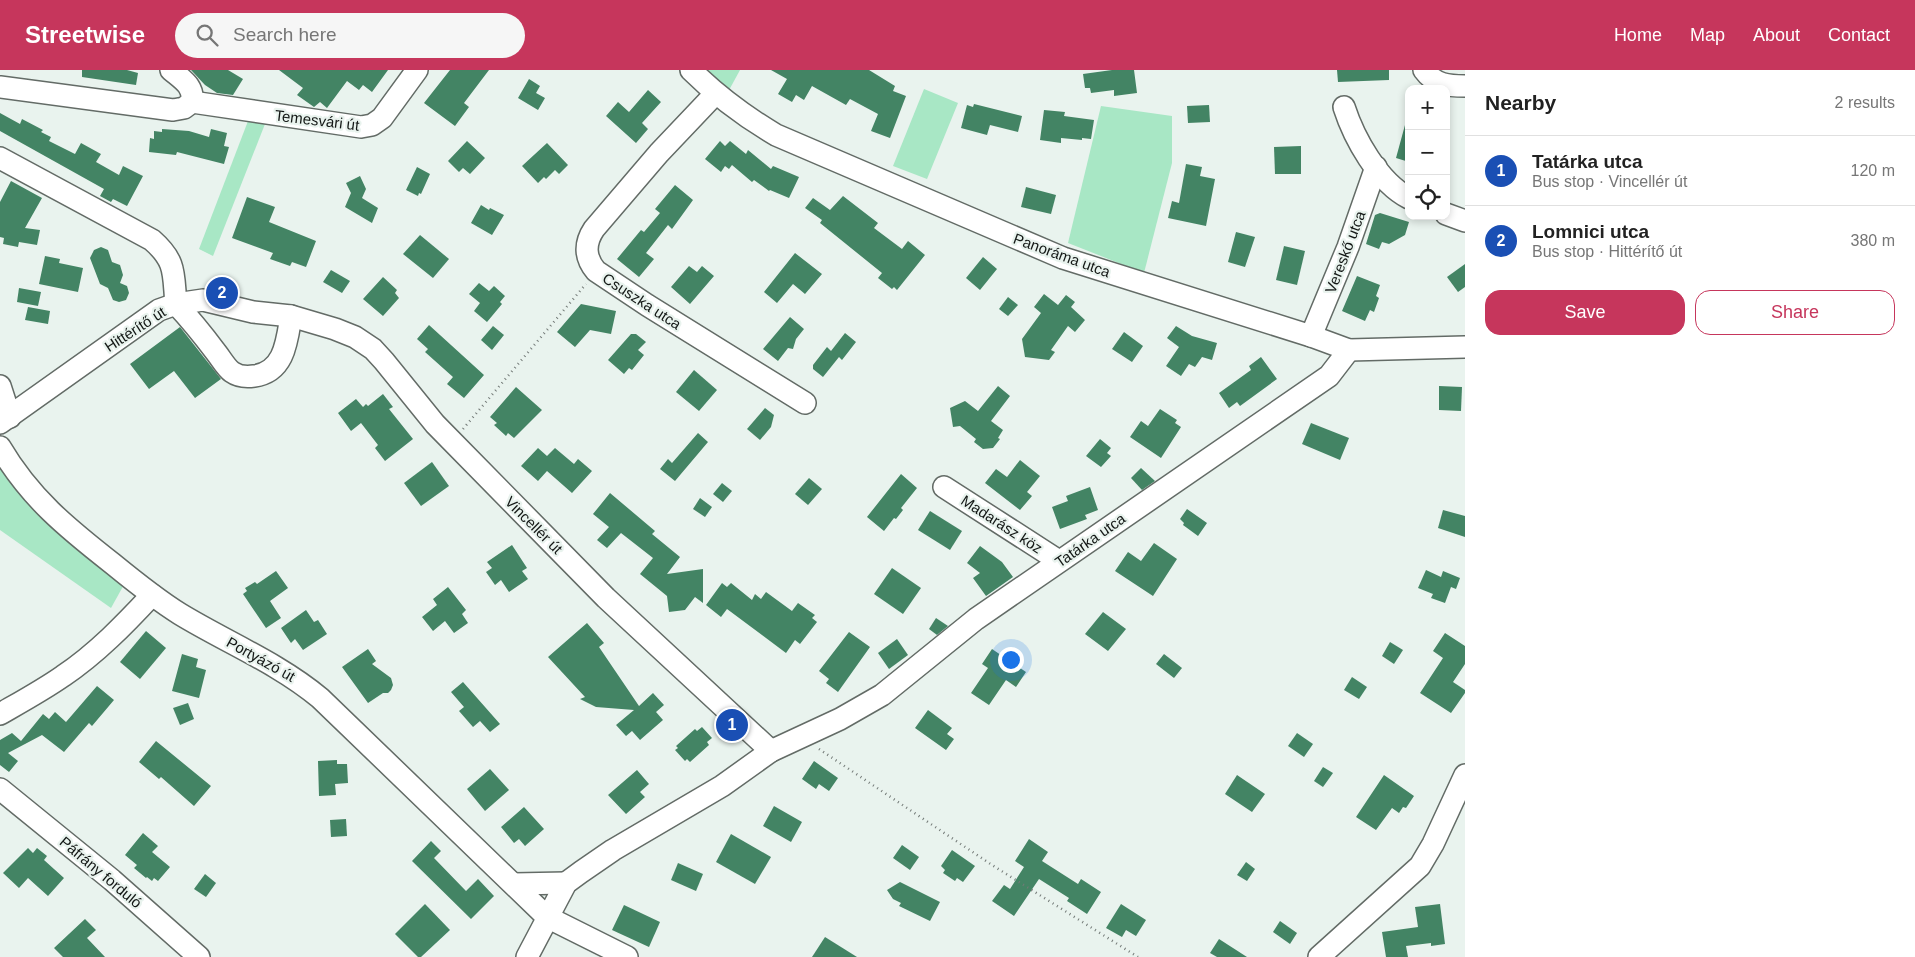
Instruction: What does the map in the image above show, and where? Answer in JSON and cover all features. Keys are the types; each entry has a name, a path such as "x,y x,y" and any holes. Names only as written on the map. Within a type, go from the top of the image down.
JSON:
{"street":[{"path":"0,87 173,110 184,108 192,102 193,94 189,86 171,70"},
{"name":"Temesvári út","path":"192,102 361,127 372,125 382,118 417,70"},
{"name":"Panoráma utca","path":"691,70 715,94 749,119 776,135 1063,258 1311,336 1349,350 1465,347"},
{"path":"1424,70 1437,82 1447,86 1465,86"},
{"name":"Csuszka utca","path":"715,94 659,153 594,229 588,238 586,246 591,265 596,271 647,305 805,403"},
{"path":"1344,107 1351,128 1376,167 1405,195"},
{"path":"0,158 152,240 162,248 171,262 175,276 176,304 195,324 231,372 244,377 261,375 274,367 283,356 287,344 291,316"},
{"name":"Vereskő utca","path":"1311,336 1348,247 1376,167"},
{"path":"1450,216 1465,222"},
{"name":"Hittérítő út","path":"5,420 159,310 176,304 203,300 254,312 291,316"},
{"name":"Vincellér út","path":"291,316 355,337 373,349 435,424 606,598 771,751"},
{"name":"Tatárka utca","path":"527,957 566,883 613,850 722,786 771,751 840,719 882,695 976,619 1329,376 1349,350"},
{"path":"0,386 5,420"},
{"name":"Portyázó út","path":"0,448 32,494 53,515 152,595 180,614 302,682 547,916 627,957"},
{"name":"Madarász köz","path":"944,487 1059,561"},
{"path":"0,714 64,676 87,658 152,595"},
{"path":"1319,957 1420,866 1433,844 1465,775"},
{"name":"Páfrány forduló","path":"0,789 112,880 199,957"},
{"path":"514,884 566,883"}],"path":[{"path":"452,442 596,271"},
{"path":"804,735 812,745 992,866 1138,957"}],"green space":[{"path":"704,70 740,70 728,92"},
{"path":"924,89 958,103 927,179 893,166"},
{"path":"1101,106 1172,116 1172,163 1144,273 1068,243"},
{"path":"248,121 265,124 213,256 199,249"},
{"path":"0,455 126,581 111,608 0,530"}],"building":[{"path":"82,70 127,70 138,73 136,85 82,77"},
{"path":"191,70 228,70 243,79 233,95 217,93 205,85"},
{"path":"279,70 388,70 372,92 363,85 359,90 347,81 327,108 320,102 314,107 297,95 303,88"},
{"path":"450,70 489,70 464,103 469,107 455,126 424,103"},
{"path":"771,70 869,70 895,86 893,91 906,96 890,138 871,131 878,114 850,99 846,105 812,86 804,100 796,95 792,102 778,94 787,79"},
{"path":"1112,70 1134,70 1137,93 1114,96 1114,90 1091,93 1090,88 1085,88 1083,74"},
{"path":"1337,70 1389,70 1389,80 1338,82"},
{"path":"529,79 540,86 536,93 545,98 538,110 518,98"},
{"path":"648,90 661,102 642,123 648,129 636,143 606,116 618,102 629,112"},
{"path":"974,104 1022,116 1018,132 990,125 987,135 961,128 967,105 973,107"},
{"path":"1209,105 1210,122 1188,123 1187,106"},
{"path":"1044,110 1065,112 1064,116 1094,120 1091,139 1061,138 1061,143 1040,140"},
{"path":"0,113 20,124 22,119 43,130 41,132 51,137 49,141 75,154 81,143 101,154 96,162 119,175 123,166 143,176 127,206 113,199 111,202 100,196 104,189 0,131"},
{"path":"1405,125 1405,161 1396,158"},
{"path":"162,129 189,131 209,137 211,129 227,133 224,146 229,147 224,164 177,152 176,155 149,152 150,138 154,139 154,131 162,132"},
{"path":"467,141 485,158 470,174 463,168 459,172 448,161"},
{"path":"720,141 725,146 730,141 746,154 748,150 771,169 773,166 799,177 789,198 769,191 754,180 752,182 732,165 729,169 725,166 721,172 705,159"},
{"path":"547,143 568,165 559,174 555,170 546,179 544,177 538,183 522,166"},
{"path":"1301,146 1301,174 1275,174 1274,147"},
{"path":"1186,164 1202,167 1200,176 1215,179 1206,226 1168,218 1172,201 1179,203"},
{"path":"417,167 430,174 421,194 419,193 418,196 406,190"},
{"path":"360,176 366,189 362,198 378,208 372,223 345,207 351,193 346,183"},
{"path":"11,181 42,198 25,228 40,230 37,245 19,242 18,247 3,244 4,238 0,237 0,202"},
{"path":"675,185 693,200 672,229 668,225 646,253 654,259 639,277 617,259 641,230 644,232 660,213 655,209"},
{"path":"1026,187 1056,195 1051,214 1021,207"},
{"path":"843,196 878,223 874,228 902,249 908,241 925,255 897,290 894,287 892,289 878,278 882,273 820,223 822,220 805,208 813,198 830,210"},
{"path":"247,197 275,207 269,222 316,241 306,267 292,262 290,266 270,259 273,253 232,238"},
{"path":"481,205 504,215 492,235 471,223"},
{"path":"1380,213 1409,222 1405,235 1389,244 1382,242 1379,249 1366,244 1375,215"},
{"path":"1236,232 1255,237 1245,267 1228,262"},
{"path":"420,235 449,259 433,278 403,254"},
{"path":"1284,246 1305,251 1297,285 1276,280"},
{"path":"101,247 108,250 112,262 120,265 123,275 120,283 127,286 129,293 126,300 119,302 113,300 108,288 100,284 90,258 94,250"},
{"path":"795,253 822,274 805,294 793,284 777,303 764,292"},
{"path":"45,256 60,259 59,263 83,268 78,292 39,284"},
{"path":"983,257 997,269 980,290 966,278"},
{"path":"1465,264 1465,287 1458,292 1447,277"},
{"path":"689,266 697,272 702,266 714,276 690,304 671,287"},
{"path":"331,270 350,281 342,293 323,282"},
{"path":"1357,276 1380,285 1376,296 1379,298 1374,312 1370,310 1365,321 1342,311"},
{"path":"383,277 397,290 395,293 399,298 383,316 363,299"},
{"path":"479,283 489,291 494,286 505,296 500,302 502,304 487,322 474,311 480,303 469,294"},
{"path":"19,288 41,292 38,306 17,302"},
{"path":"1044,294 1058,305 1066,295 1075,302 1071,307 1085,320 1075,332 1068,326 1051,350 1055,352 1049,360 1025,357 1022,339 1041,313 1034,307"},
{"path":"1008,297 1018,305 1008,316 999,309"},
{"path":"581,304 616,311 611,334 590,330 575,347 557,332"},
{"path":"28,307 50,311 48,324 25,320"},
{"path":"790,317 804,329 796,339 793,349 788,348 778,361 763,349"},
{"path":"429,325 484,375 464,398 447,384 453,377 425,352 428,349 417,339"},
{"path":"493,326 504,335 492,350 481,340"},
{"path":"1176,326 1192,336 1217,343 1212,360 1202,357 1195,367 1189,364 1181,376 1166,366 1179,347 1167,338"},
{"path":"180,327 221,379 195,398 174,371 149,389 130,364"},
{"path":"1124,332 1143,346 1132,362 1112,349"},
{"path":"845,333 856,342 842,360 839,357 823,377 813,369 813,365 827,347 831,351"},
{"path":"631,334 636,334 646,342 638,350 644,355 632,370 629,368 624,374 608,360"},
{"path":"1261,357 1277,379 1240,406 1237,402 1229,408 1219,393 1251,370 1249,366"},
{"path":"694,370 717,390 699,411 676,392"},
{"path":"998,386 1010,396 991,421 1003,430 998,438 1000,439 993,448 983,449 974,442 976,439 960,426 953,427 950,408 965,401 978,411"},
{"path":"1439,386 1462,387 1461,411 1439,410"},
{"path":"516,387 542,410 514,438 508,433 506,436 494,425 497,423 490,417"},
{"path":"383,394 393,407 389,409 413,439 385,461 375,448 378,445 361,423 351,431 338,413 356,399 363,407 366,404 368,406"},
{"path":"765,408 774,415 771,427 760,440 747,429"},
{"path":"1160,409 1177,420 1175,423 1181,427 1161,458 1130,437 1141,421 1148,426"},
{"path":"1311,423 1349,438 1340,460 1302,444"},
{"path":"698,433 708,442 675,481 660,469 668,459 672,463"},
{"path":"1100,439 1111,448 1107,453 1111,456 1101,467 1086,456"},
{"path":"538,448 547,456 555,448 574,464 578,459 592,471 572,493 547,471 538,481 521,466"},
{"path":"1020,460 1040,476 1027,492 1032,496 1020,510 985,483 996,469 1007,477"},
{"path":"432,462 449,486 421,506 404,483"},
{"path":"1141,468 1155,481 1142,490 1131,478"},
{"path":"901,474 917,488 901,508 903,510 884,531 867,517"},
{"path":"809,478 822,489 808,505 795,494"},
{"path":"722,483 732,491 723,502 713,494"},
{"path":"1090,487 1098,510 1085,515 1087,519 1060,529 1052,507 1068,501 1066,496"},
{"path":"610,493 655,531 652,534 680,557 667,574 703,569 703,603 695,597 685,610 669,612 667,596 640,574 653,558 621,533 607,548 597,540 609,527 593,514"},
{"path":"700,498 712,507 705,517 693,509"},
{"path":"1187,509 1207,523 1198,536 1183,525 1184,523 1180,519"},
{"path":"1443,510 1465,516 1465,537 1438,528"},
{"path":"930,511 962,531 950,550 918,530"},
{"path":"1154,543 1177,559 1153,596 1115,571 1128,552 1141,561"},
{"path":"512,545 527,568 522,571 528,579 509,592 501,580 495,585 486,572 492,568 487,562"},
{"path":"980,546 1002,562 1013,577 986,596 973,578 980,573 967,563"},
{"path":"892,568 921,588 903,614 874,594"},
{"path":"1426,570 1441,577 1443,571 1460,578 1456,589 1451,587 1445,603 1431,598 1433,594 1418,588"},
{"path":"276,571 288,588 270,601 281,618 266,628 243,594 247,591 245,588 255,582 257,584"},
{"path":"722,583 727,587 731,583 752,600 755,594 761,599 766,592 792,611 798,603 815,615 812,618 817,622 800,644 795,640 786,653 727,609 721,617 706,605"},
{"path":"448,587 466,610 462,614 468,623 454,633 445,621 433,631 422,617 437,605 433,599"},
{"path":"306,610 314,622 318,620 327,634 303,650 295,639 291,643 281,628"},
{"path":"1103,612 1126,629 1108,651 1085,634"},
{"path":"936,618 948,626 937,635 929,629"},
{"path":"587,623 604,643 599,647 639,706 653,693 664,705 656,712 663,720 640,740 632,731 626,736 616,725 634,710 596,707 580,699 585,697 548,657"},
{"path":"146,631 166,648 140,679 120,662"},
{"path":"849,632 870,647 838,692 826,683 829,679 819,671"},
{"path":"1445,633 1465,646 1465,664 1453,682 1465,690 1465,693 1451,713 1420,693 1443,658 1433,651"},
{"path":"897,639 908,655 889,669 878,653"},
{"path":"1390,642 1403,650 1394,664 1382,656"},
{"path":"368,649 376,661 372,664 391,678 393,685 388,693 383,693 368,703 342,667"},
{"path":"992,649 1026,672 1016,687 1006,680 989,705 971,693 988,668 982,664"},
{"path":"182,654 198,659 196,667 206,670 199,698 172,691"},
{"path":"1164,654 1182,668 1174,678 1156,664"},
{"path":"1352,677 1367,687 1359,699 1344,690"},
{"path":"463,682 500,724 490,732 480,721 473,727 459,711 464,707 451,692"},
{"path":"97,686 114,700 92,726 89,723 64,752 42,735 8,753 18,761 9,772 0,765 0,740 12,733 21,741 43,714 49,719 55,712 66,722"},
{"path":"188,703 194,719 180,725 173,708"},
{"path":"928,710 952,728 947,734 954,739 946,750 915,728"},
{"path":"702,727 712,738 707,742 709,745 690,762 687,759 685,761 675,750 678,748 676,746 695,729 697,731"},
{"path":"1297,733 1313,744 1304,757 1288,746"},
{"path":"156,741 211,786 194,806 161,777 159,779 139,762"},
{"path":"337,760 337,764 347,764 348,783 335,784 336,795 319,796 318,761"},
{"path":"814,761 838,778 829,791 819,784 816,789 802,779"},
{"path":"1323,767 1333,773 1323,787 1314,781"},
{"path":"490,769 509,790 485,811 467,789"},
{"path":"637,770 649,784 640,792 645,797 626,814 608,795"},
{"path":"1237,775 1265,794 1252,812 1225,794"},
{"path":"1384,775 1414,796 1406,808 1403,807 1399,813 1392,808 1376,830 1356,817"},
{"path":"774,806 802,822 791,842 763,826"},
{"path":"524,807 544,829 525,846 519,839 514,843 501,827"},
{"path":"346,819 347,836 331,837 330,820"},
{"path":"143,833 158,846 152,852 170,867 158,881 154,878 152,881 146,878 134,868 137,865 125,855"},
{"path":"731,834 771,857 755,884 716,862"},
{"path":"1029,839 1048,852 1042,861 1078,884 1081,879 1101,892 1087,914 1067,901 1069,898 1039,879 1014,916 992,901 1004,885 1010,889 1024,867 1015,861"},
{"path":"431,841 441,851 434,858 466,891 478,879 494,896 471,919 412,861"},
{"path":"902,845 919,857 910,870 893,858"},
{"path":"28,848 33,853 37,848 47,856 44,860 64,878 48,896 28,878 19,888 3,873"},
{"path":"952,850 975,866 963,882 957,878 955,881 943,873 945,870 941,866"},
{"path":"1246,862 1255,869 1247,881 1237,875"},
{"path":"678,863 703,874 696,891 671,880"},
{"path":"205,874 216,883 206,897 194,889"},
{"path":"900,882 940,902 930,921 899,906 901,903 893,899 887,890"},
{"path":"425,904 450,930 421,957 418,957 395,934"},
{"path":"1121,904 1146,920 1136,936 1126,930 1122,937 1106,928"},
{"path":"1440,904 1445,944 1431,946 1431,943 1406,946 1408,957 1386,957 1382,932 1418,927 1415,907"},
{"path":"624,905 660,922 649,947 612,930"},
{"path":"85,919 96,930 87,938 105,957 63,957 54,948"},
{"path":"1280,921 1297,933 1290,944 1273,932"},
{"path":"825,937 857,957 812,957"},
{"path":"1219,939 1247,957 1217,957 1210,953"}],"place":[{"name":"Lomnici utca","path":"222,293"},
{"name":"Tatárka utca","path":"732,725"}]}
